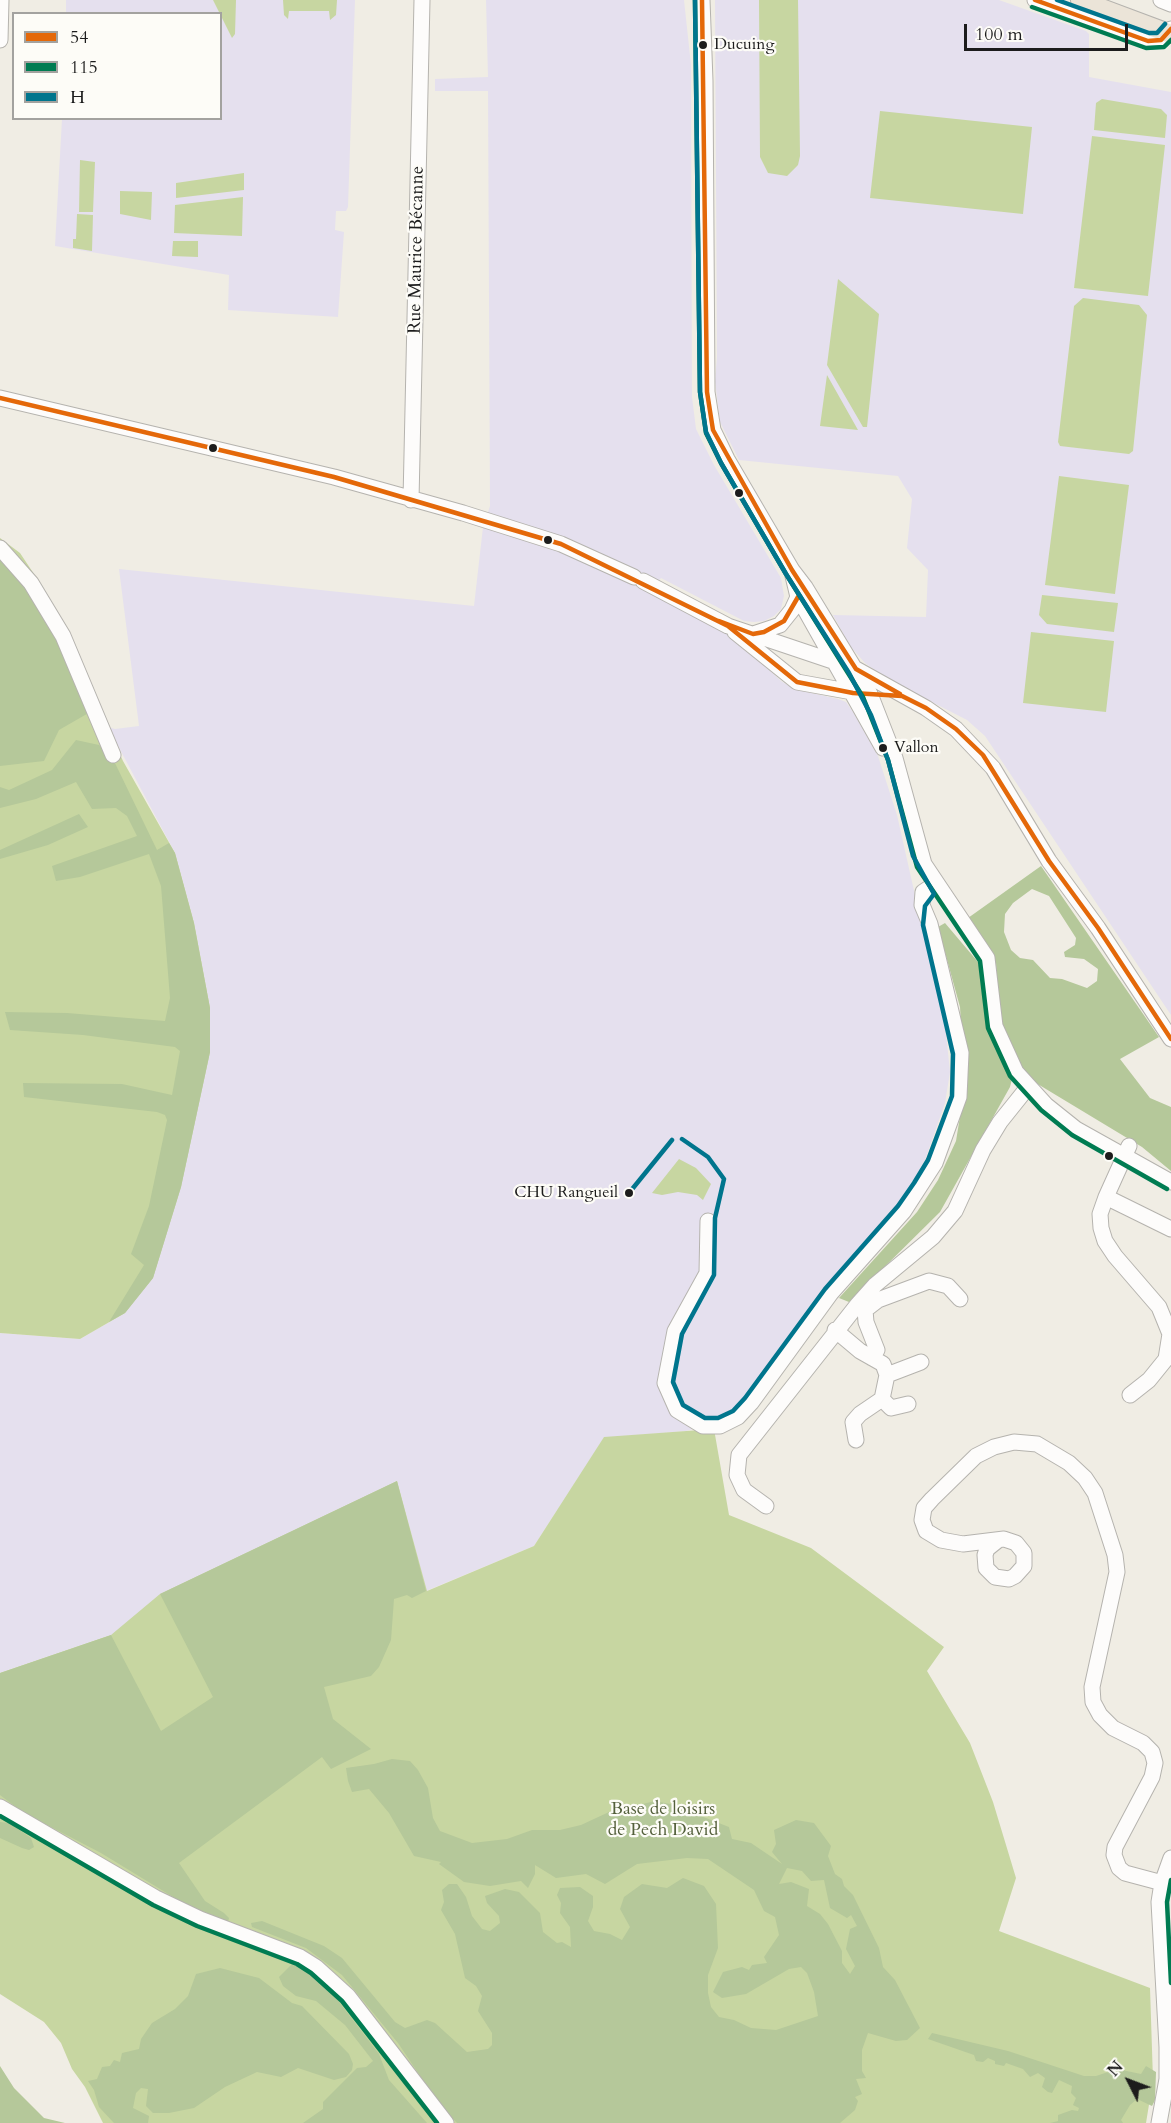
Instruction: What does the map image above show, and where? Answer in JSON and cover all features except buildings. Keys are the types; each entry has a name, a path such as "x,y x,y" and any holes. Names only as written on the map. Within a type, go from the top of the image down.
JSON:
{"main road":[{"path":"1080,0 1171,29"},
{"path":"1109,0 1171,29"}],"street":[{"path":"0,40 1,0"},
{"name":"Rue Maurice Bécanne","path":"411,500 422,0"},
{"path":"702,0 709,411 713,430 727,459 792,570 870,694 895,758 920,853 936,893"},
{"path":"1035,0 1148,41 1161,40 1171,29"},
{"path":"1161,0 1171,4"},
{"path":"0,398 334,477 561,544 638,579 728,626 856,669 956,729 983,755 1049,861 1111,946 1171,1039"},
{"path":"0,548 31,583 63,636 113,756"},
{"path":"792,570 798,597 836,662 887,759 917,870 981,946 989,972 995,1026 1006,1055 1028,1087 1076,1129 1127,1150 1171,1176"},
{"path":"753,634 780,625 792,610 798,597"},
{"path":"728,626 797,681 853,693 902,696"},
{"path":"708,1221 707,1273 675,1331 664,1383 677,1410 703,1425 720,1426 738,1417 751,1402 831,1293 904,1211 935,1163 959,1097 961,1053 930,924 921,905 922,892 936,893"},
{"path":"766,1506 744,1490 737,1475 739,1455 835,1330 875,1285 933,1237 955,1211 983,1150 1000,1122 1028,1087"},
{"path":"1127,1150 1171,1182"},
{"path":"1127,1150 1101,1214 1105,1241 1159,1307 1170,1334 1166,1359 1149,1380 1130,1395"},
{"path":"1106,1197 1171,1229"},
{"path":"872,1358 878,1350 866,1322 866,1310 878,1300 929,1281 948,1286 960,1299"},
{"path":"835,1330 883,1364 887,1375 882,1399 860,1414 853,1422 856,1440"},
{"path":"887,1375 921,1362"},
{"path":"882,1399 891,1408 908,1404"},
{"path":"997,1540 987,1549 984,1561 986,1568 995,1577 1009,1579 1020,1572 1024,1559 1021,1547 1010,1540 997,1540 963,1544 941,1540 931,1536 922,1520 924,1508 976,1456 994,1446 1014,1442 1037,1444 1069,1463 1085,1478 1095,1493 1115,1556 1117,1572 1092,1687 1093,1702 1100,1715 1113,1728 1143,1743 1152,1752 1155,1763 1152,1777 1115,1847 1114,1855 1119,1868 1125,1873 1168,1884"},
{"path":"963,1544 984,1561"},
{"path":"0,1807 156,1898 200,1919 300,1957 316,1967 348,1996 446,2123"},
{"path":"1171,1858 1167,1920 1171,1973"},
{"path":"1159,2123 1167,2079 1167,2047 1159,1921 1168,1884"},
{"path":"1170,2123 1171,2117"}],"shaded area":[{"path":"66,0 355,0 348,207 346,211 336,211 335,230 344,232 338,317 228,310 229,275 55,246 62,120 222,120 222,12 66,12"},
{"path":"486,0 684,0 691,65 692,397 696,429 714,465 781,578 784,596 781,609 774,616 764,621 754,622 744,621 661,578 651,590 734,637 781,681 794,689 846,702 853,712 878,756 897,815 946,1033 950,1072 945,1103 925,1160 905,1195 746,1402 716,1422 686,1431 604,1438 534,1546 426,1591 397,1481 213,1697 111,1635 0,1673 0,1333 80,1339 125,1313 210,1052 210,1008 194,923 175,853 108,727 115,729 139,726 119,569 474,606 483,527 490,506 488,91 435,91 435,79 488,77"},
{"path":"715,0 999,0 1086,31 1089,34 1089,77 1171,92 1171,1015 985,736 967,720 887,679 865,663 850,646 833,615 926,617 928,570 907,548 912,499 898,476 739,460 720,422 715,381 717,357"}],"green space":[{"path":"213,0 236,0 235,34 232,38 222,18 222,12 219,12"},
{"path":"283,0 337,0 336,15 330,20 329,11 289,11 288,19 284,15"},
{"path":"759,0 798,0 800,156 798,165 787,176 768,173 760,157"},
{"path":"1102,99 1161,109 1167,115 1165,138 1094,130 1096,103"},
{"path":"880,111 1032,127 1023,214 870,198"},
{"path":"1092,136 1165,145 1148,296 1074,288"},
{"path":"80,160 95,162 93,212 79,212"},
{"path":"244,173 244,190 176,198 176,183"},
{"path":"120,191 152,192 151,220 120,214"},
{"path":"243,197 242,236 174,233 175,205"},
{"path":"77,214 93,215 92,251 73,248 73,239 76,239"},
{"path":"173,241 198,241 198,257 172,256"},
{"path":"838,279 879,314 867,427 863,427 827,365"},
{"path":"1083,298 1139,305 1147,315 1133,451 1129,454 1060,446 1058,442 1074,306"},
{"path":"827,375 858,430 820,426"},
{"path":"1059,476 1129,485 1115,594 1045,585"},
{"path":"0,538 20,553 44,589 123,761 175,853 194,923 210,1008 210,1052 181,1187 153,1278 125,1313 80,1339 0,1333"},
{"path":"0,553 50,620 92,711 59,730 44,761 0,766"},
{"path":"1042,595 1118,603 1114,632 1047,624 1039,615"},
{"path":"1031,632 1114,641 1106,712 1023,703"},
{"path":"76,740 99,745 114,761 157,850 169,843 175,853 194,923 210,1008 210,1052 181,1187 153,1278 125,1313 109,1322 144,1265 131,1254 149,1206 167,1120 165,1115 157,1112 24,1097 23,1083 122,1084 172,1095 180,1051 175,1047 83,1035 10,1030 5,1012 67,1013 165,1021 170,998 161,886 149,854 80,877 56,881 52,866 137,836 127,816 116,808 92,809 76,782 36,799 0,808 0,787 9,790 52,770"},
{"path":"79,814 88,827 48,845 0,859 0,850"},
{"path":"1041,866 1159,1037 1120,1059 1150,1098 1171,1107 1171,1171 1142,1147 1031,1080 1015,1061 999,1018 996,963 968,918","holes":["1032,889 1049,896 1076,938 1075,945 1064,952 1065,957 1084,959 1098,969 1097,981 1087,988 1062,979 1050,978 1033,960 1020,958 1011,950 1004,932 1005,914 1013,903"]},
{"path":"945,923 978,962 984,983 989,1029 1012,1079 1010,1087 940,1212 849,1302 839,1298 917,1212 938,1180 956,1141 965,1086 960,1007 938,927"},
{"path":"679,1159 696,1168 711,1184 703,1200 697,1195 678,1192 662,1195 652,1193"},
{"name":"Base de loisirs de Pech David","path":"714,1429 729,1515 811,1548 944,1647 927,1671 970,1743 993,1802 1016,1878 999,1931 1150,1988 1153,2080 1146,2123 103,2123 85,2087 72,2069 61,2043 44,2022 0,1994 0,1673 111,1635 160,1594 397,1481 427,1591 534,1546 604,1437"},
{"path":"397,1481 426,1591 412,1598 407,1595 394,1599 391,1640 379,1667 371,1676 324,1687 333,1719 371,1749 331,1769 322,1757 179,1863 205,1901 224,1913 229,1918 228,1922 183,1903 101,1853 24,1813 0,1795 0,1673 111,1635 161,1731 213,1697 160,1594"},
{"path":"392,1759 410,1761 428,1788 433,1818 440,1831 472,1843 507,1839 532,1830 560,1830 581,1825 609,1812 655,1801 670,1804 729,1827 732,1839 751,1843 782,1864 772,1852 776,1844 774,1830 796,1820 814,1823 831,1846 828,1856 835,1874 842,1879 844,1886 853,1895 879,1948 883,1967 895,1980 920,2028 907,2040 896,2041 868,2033 862,2050 862,2071 866,2078 856,2079 862,2094 855,2097 858,2101 855,2110 840,2123 457,2123 439,2104 398,2043 342,1975 306,1948 252,1927 251,1923 262,1921 324,1946 342,1958 395,2022 405,2028 427,2020 435,2023 467,2052 488,2049 492,2045 492,2033 478,2011 482,1996 476,1986 465,1978 455,1934 441,1910 444,1902 442,1890 449,1884 457,1884 466,1897 472,1916 482,1929 490,1931 500,1923 499,1916 487,1903 485,1896 505,1889 519,1892 540,1913 543,1932 557,1943 562,1942 571,1947 570,1927 560,1913 561,1903 557,1895 560,1888 580,1887 593,1896 593,1907 588,1921 594,1931 610,1934 622,1940 630,1927 620,1909 624,1897 642,1884 667,1888 683,1878 704,1886 716,1904 718,1948 708,1975 708,1993 711,2007 719,2017 734,2020 751,2028 776,2030 818,2016 814,1992 807,1973 801,1967 789,1969 746,1994 722,1998 713,1992 723,1972 742,1967 749,1970 752,1965 767,1963 764,1957 779,1935 775,1917 764,1911 754,1890 708,1859 687,1858 637,1864 605,1884 586,1874 556,1878 535,1865 535,1874 528,1888 521,1881 490,1886 464,1882 439,1864 441,1862 414,1856 389,1813 369,1789 352,1792 346,1768","holes":["787,1868 802,1871 811,1881 824,1880 830,1908 847,1918 851,1915 857,1926 850,1929 846,1949 855,1966 850,1974 842,1963 842,1951 828,1924 820,1914 807,1906 809,1889 791,1882 779,1884"]},
{"path":"0,1822 9,1823 31,1838 34,1847 29,1850 0,1838"},
{"path":"292,1964 301,1966 323,1981 379,2054 389,2080 427,2123 303,2123 323,2109 323,2102 357,2068 366,2067 373,2061 345,2025 316,2001 296,1996 283,1986 279,1977"},
{"path":"220,1968 259,1978 292,2003 302,2006 349,2054 353,2064 352,2070 346,2077 334,2080 298,2068 281,2077 257,2072 225,2087 194,2108 169,2113 153,2113 146,2106 148,2089 141,2088 136,2093 133,2108 149,2116 148,2123 114,2123 99,2107 94,2090 88,2081 97,2079 102,2067 110,2066 114,2060 120,2062 122,2053 139,2049 141,2039 152,2023 175,2009 188,1996 196,1974"},
{"path":"932,2033 1008,2051 1084,2076 1096,2076 1117,2069 1141,2074 1146,2066 1156,2072 1155,2100 1152,2106 1137,2099 1130,2105 1121,2120 1123,2123 1050,2123 1058,2121 1058,2115 1072,2110 1078,2111 1079,2108 1073,2105 1076,2098 1071,2093 1072,2086 1059,2080 1052,2093 1048,2092 1042,2087 1045,2078 1038,2073 1030,2077 1023,2069 1006,2063 1004,2066 995,2064 995,2061 988,2058 983,2062 976,2061 974,2055 928,2039"},
{"path":"0,2066 14,2088 44,2118 65,2123 0,2123"}],"transit line":[{"name":"115","path":"695,0 700,392 706,433 786,574 863,697 888,760 917,867 980,961 988,1028 1010,1076 1041,1110 1072,1135 1167,1189"},
{"name":"H","path":"682,1139 708,1157 724,1179 715,1218 714,1275 682,1334 673,1382 683,1405 705,1418 718,1418 733,1411 745,1398 825,1289 898,1206 914,1183 928,1160 952,1096 953,1054 923,925 925,906 934,894 913,856 888,760 871,715 849,673 786,574 721,463 706,432 700,392 695,0"},
{"name":"54","path":"702,0 707,392 713,430 792,570 856,669 900,694"},
{"name":"54","path":"1035,0 1148,41 1161,40 1171,29"},
{"name":"H","path":"1057,0 1149,33 1157,33 1165,24"},
{"name":"115","path":"1032,7 1146,48 1164,47 1171,40"},
{"name":"54","path":"0,398 334,477 561,544 728,626 797,682 853,693 902,696 926,708 956,729 983,755 1049,861 1098,928 1171,1039"},
{"name":"54","path":"719,621 753,634 764,632 784,621 798,597"},
{"name":"H","path":"629,1193 672,1140"},
{"name":"115","path":"0,1816 153,1905 197,1926 297,1964 311,1973 342,2001 437,2123"},
{"name":"115","path":"1171,1880 1167,1902 1171,1983"}],"place":[{"name":"Ducuing","path":"703,45"},
{"name":"Vallon","path":"883,748"},
{"name":"CHU Rangueil","path":"629,1193"}]}
